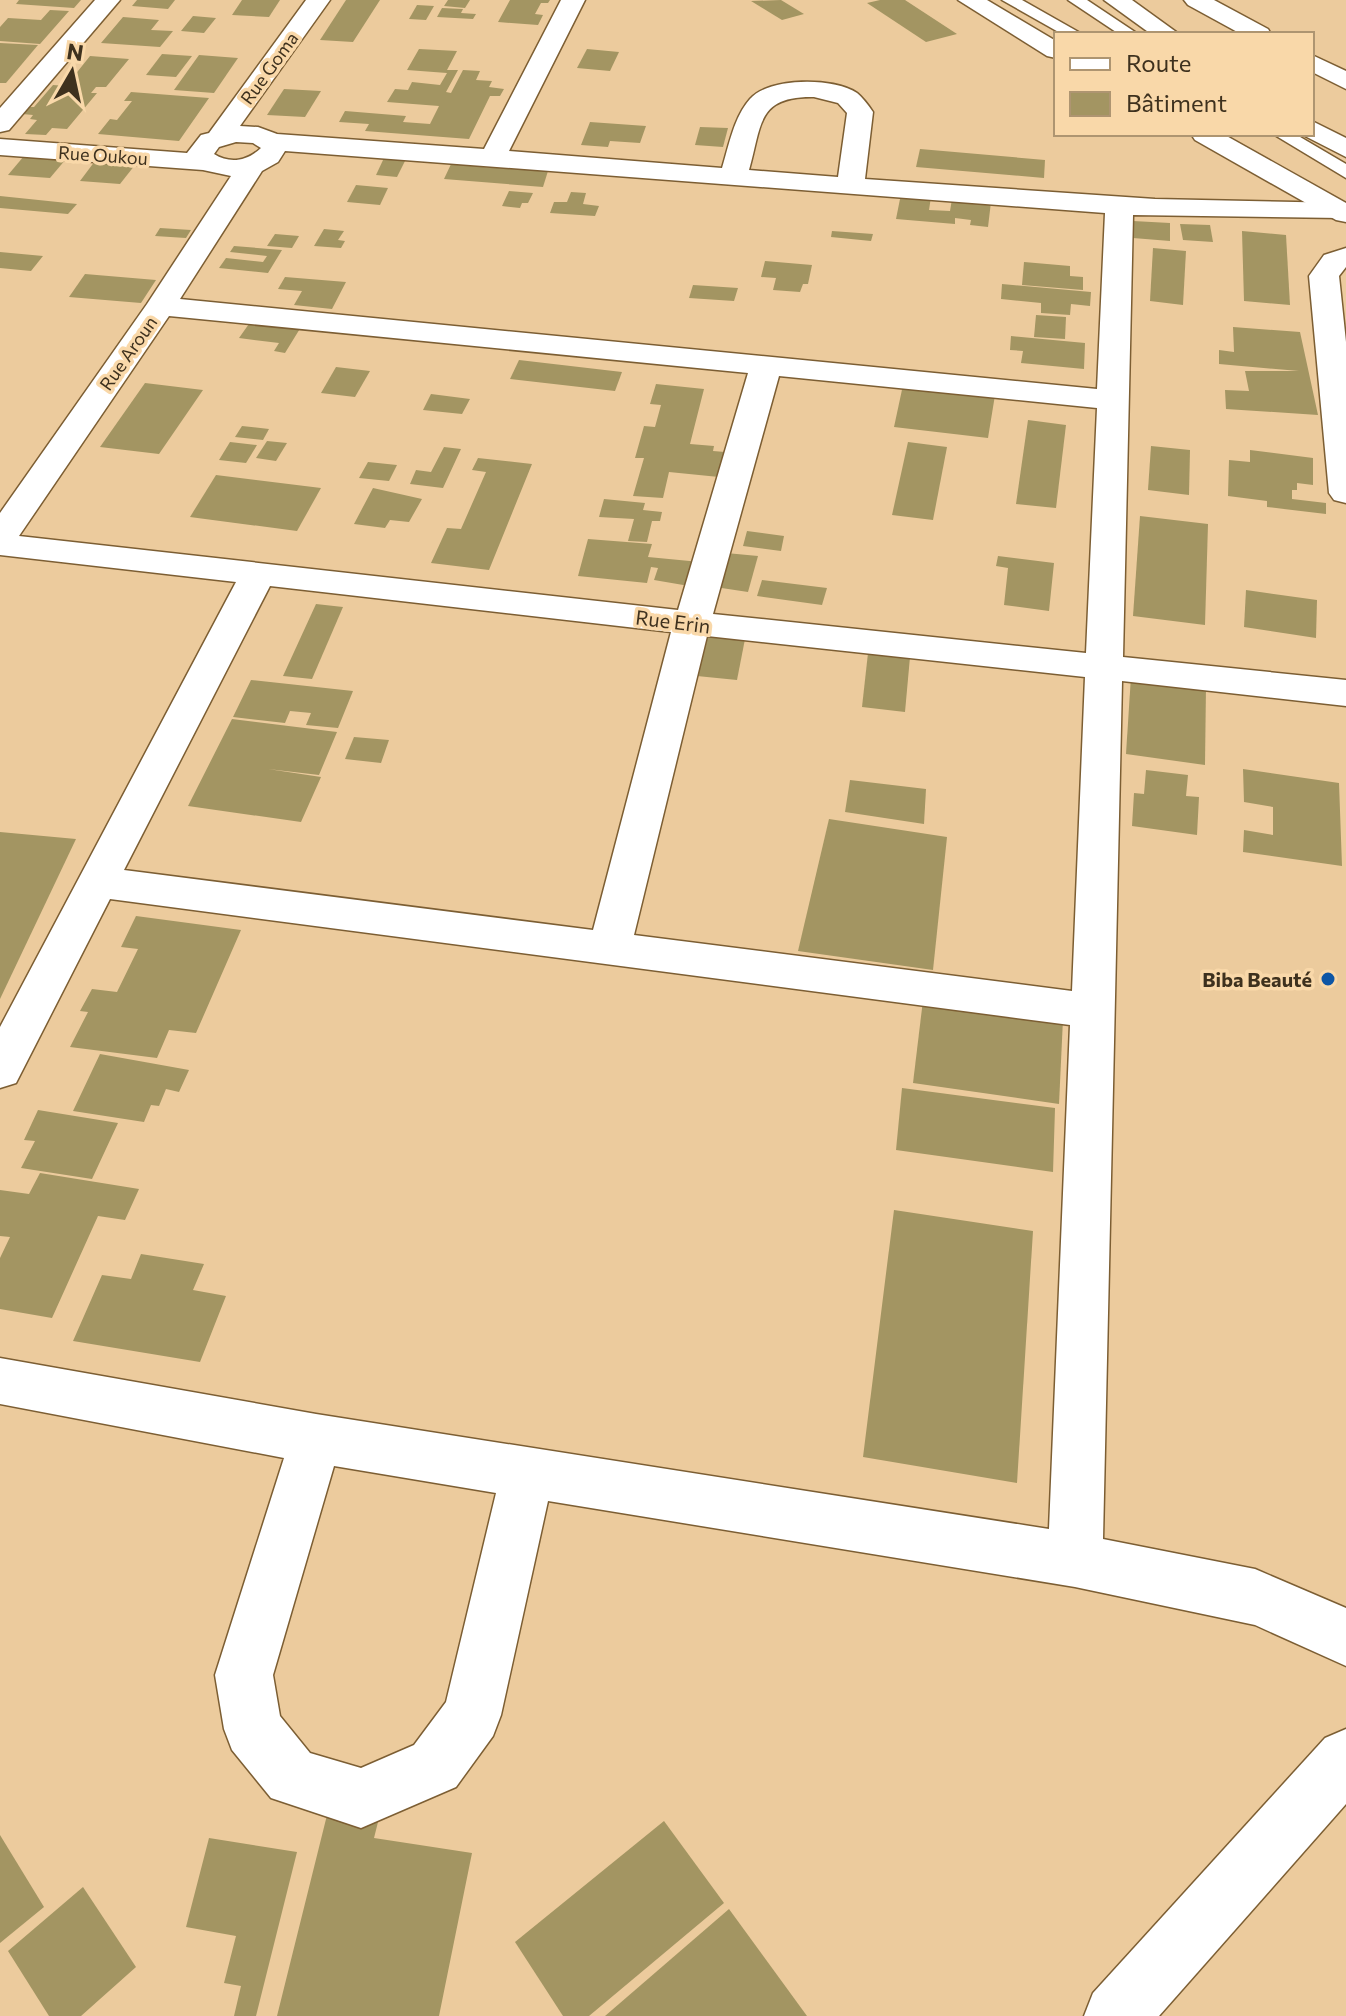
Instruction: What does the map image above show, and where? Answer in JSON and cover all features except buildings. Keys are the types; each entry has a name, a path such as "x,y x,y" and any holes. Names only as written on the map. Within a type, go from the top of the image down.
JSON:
{"street":[{"path":"1,143 108,0"},
{"name":"Rue Goma","path":"206,162 200,151 220,136 318,0"},
{"path":"493,157 573,0"},
{"path":"970,0 1054,50"},
{"path":"1116,0 1164,32"},
{"path":"1196,0 1255,32"},
{"path":"1314,63 1346,81"},
{"path":"733,177 758,103 774,93 797,89 827,91 847,98 860,112 850,187"},
{"path":"220,136 250,134 262,153 493,157 1119,208 1228,213 1344,212"},
{"path":"1208,136 1344,212"},
{"path":"1296,136 1346,149"},
{"name":"Rue Oukou","path":"1,143 206,162 231,168 262,153"},
{"name":"Rue Aroun","path":"0,538 161,306 262,153"},
{"path":"1075,1560 1119,208"},
{"path":"1346,257 1334,261 1324,276 1346,493"},
{"path":"161,306 1112,400"},
{"path":"609,950 692,623 766,366"},
{"name":"Rue Erin","path":"0,544 1346,693"},
{"path":"0,1070 259,572"},
{"path":"97,882 1092,1011"},
{"path":"0,1381 316,1439 1075,1560 1255,1597 1302,1615 1346,1638"},
{"path":"316,1439 244,1675 253,1729 292,1777 361,1798 435,1766 472,1715 528,1472"},
{"path":"1116,2016 1346,1759"}],"lane":[{"path":"1010,0 1070,32"},
{"path":"1076,0 1127,32"},
{"path":"1293,136 1346,172"}],"place":[{"name":"Biba Beauté","path":"1328,979"}]}
